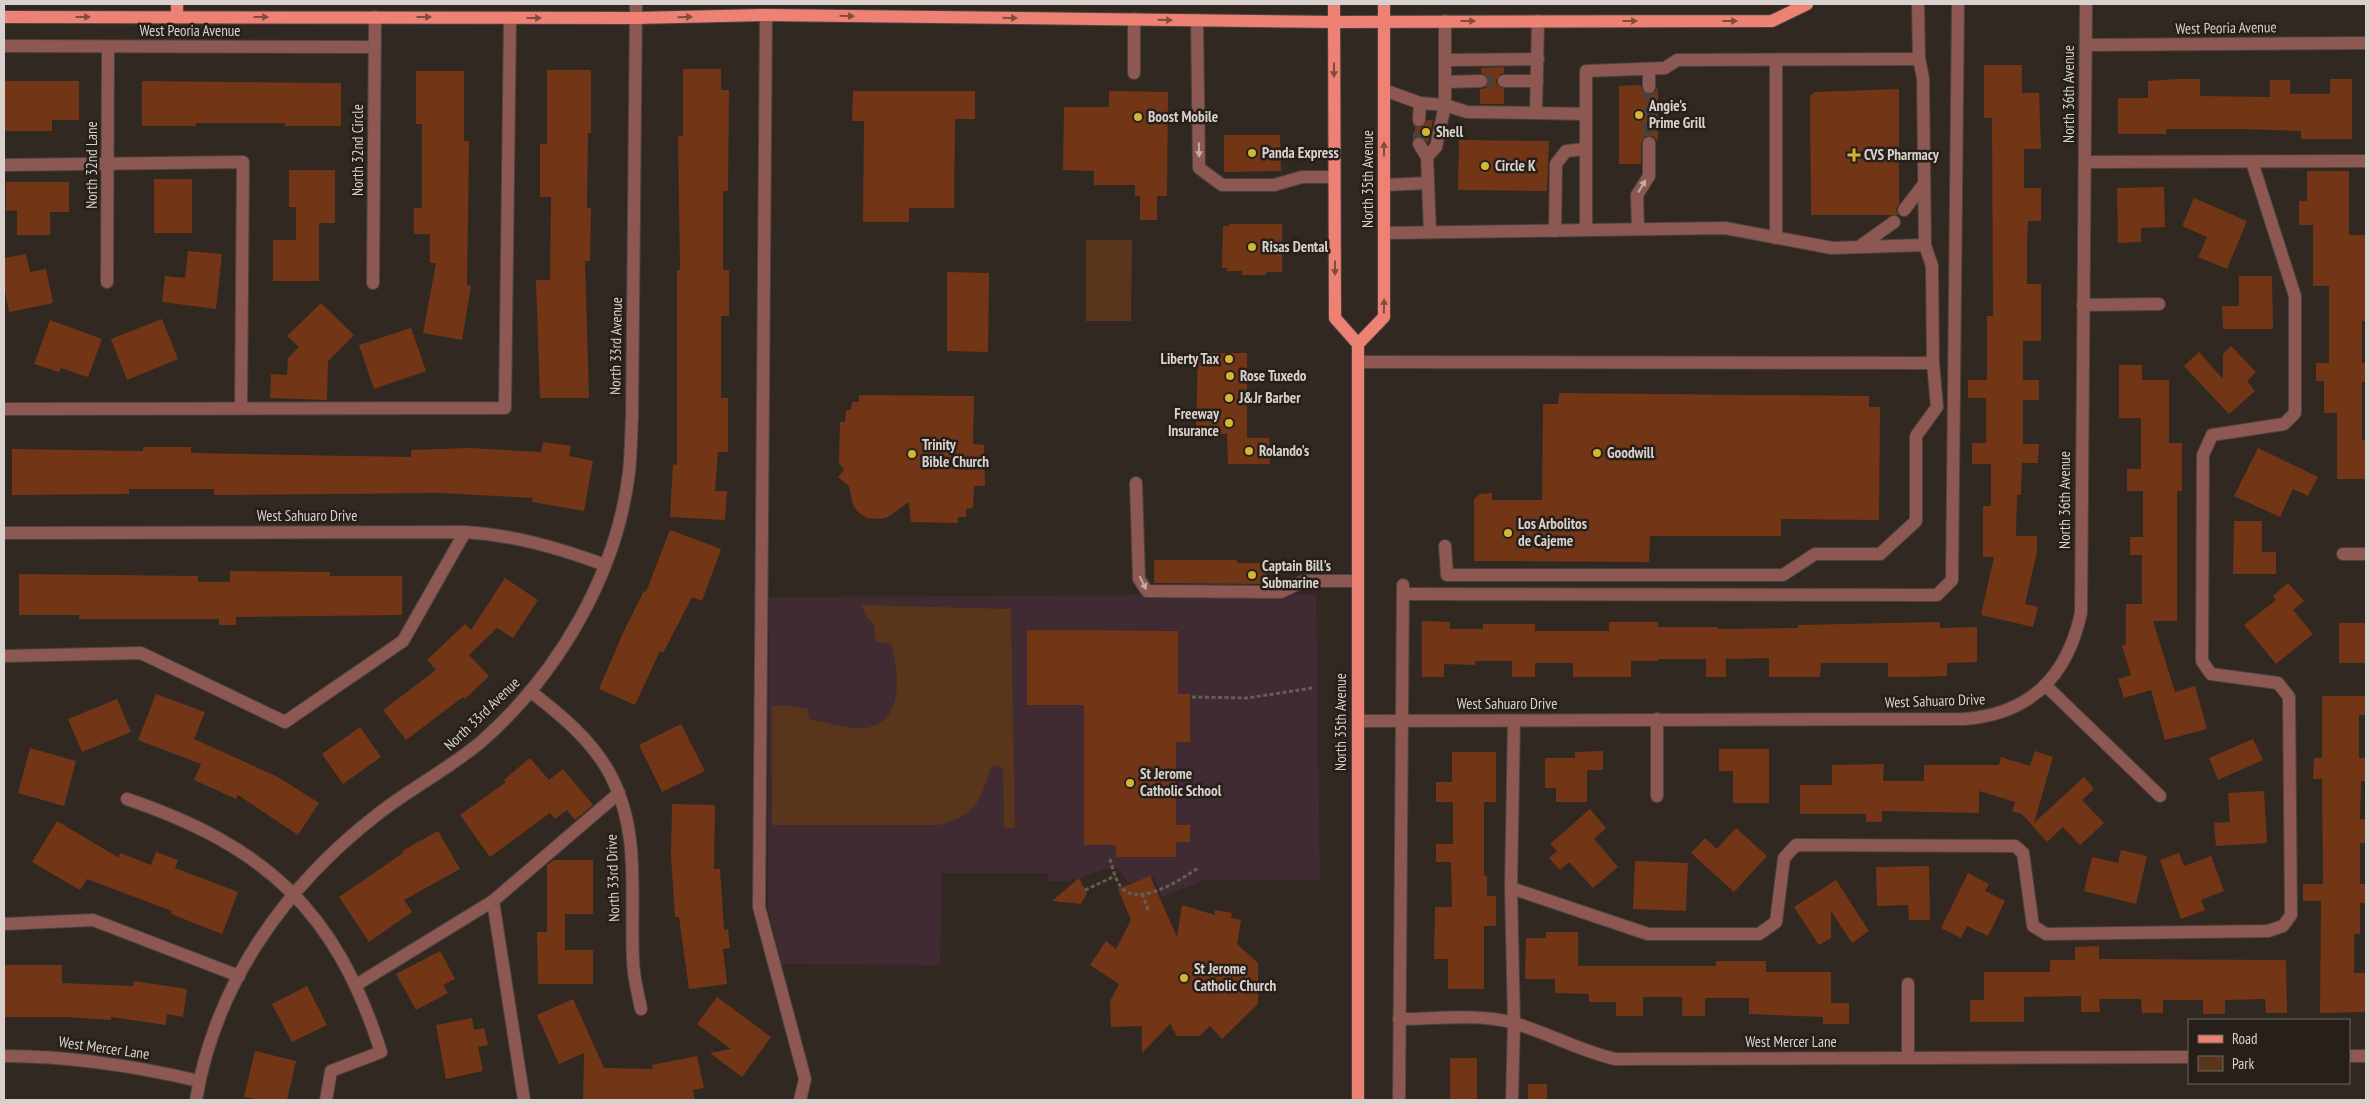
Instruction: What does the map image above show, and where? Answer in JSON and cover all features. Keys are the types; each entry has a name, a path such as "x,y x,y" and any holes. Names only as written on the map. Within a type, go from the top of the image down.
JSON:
{"main road":[{"path":"1334,4 1335,318 1358,344"},
{"name":"North 35th Avenue","path":"1358,1100 1358,344 1384,317 1384,4"},
{"name":"West Peoria Avenue","path":"4,17 177,10 375,17 510,18 766,15 1334,22 1772,21 1807,4"}],"street":[{"name":"North 33rd Avenue","path":"196,1100 199,1081 214,1032 239,976 275,915 293,893 340,844 380,812 460,759 482,741 530,691 554,660 581,617 605,565 618,523 628,473 632,417 636,4"},
{"path":"1446,546 1447,575 1783,575 1815,554 1880,554 1916,521 1916,436 1937,406 1932,363 1932,266 1925,245 1923,78 1919,58 1918,4"},
{"path":"1398,1100 1403,590 1938,595 1952,580 1958,4"},
{"name":"North 36th Avenue","path":"2045,685 2065,660 2076,636 2081,613 2082,305 2086,4"},
{"path":"766,15 759,907 805,1078 800,1100"},
{"name":"North 32nd Circle","path":"373,283 375,17"},
{"path":"4,409 505,408 510,18"},
{"path":"1134,19 1134,73"},
{"path":"1197,20 1199,168 1222,185 1274,185 1302,177 1334,177"},
{"path":"1426,157 1436,147 1445,105 1446,21"},
{"path":"1536,113 1538,21"},
{"name":"West Peoria Avenue","path":"2086,45 2366,43"},
{"name":"West Peoria Avenue","path":"4,46 375,47"},
{"name":"North 32nd Lane","path":"107,282 109,165 108,47"},
{"path":"1586,230 1586,71 1649,70 1665,68 1677,60 1919,58"},
{"path":"1445,60 1538,59"},
{"path":"1776,60 1776,238"},
{"path":"1649,70 1649,87"},
{"path":"1504,82 1537,81"},
{"path":"1445,82 1481,82"},
{"path":"1384,90 1420,103 1445,105 1467,112 1586,114"},
{"path":"1419,120 1420,103"},
{"path":"1638,229 1638,195 1649,176 1649,143"},
{"path":"1419,144 1426,157 1430,232"},
{"path":"1555,230 1556,164 1566,151 1586,149"},
{"path":"2085,162 2366,161"},
{"path":"4,166 243,162 241,408"},
{"path":"1511,888 1648,934 1760,934 1776,922 1784,858 1796,845 2015,846 2023,853 2033,926 2046,934 2268,931 2283,926 2291,915 2289,698 2278,683 2211,674 2202,661 2203,455 2212,435 2284,424 2295,413 2294,296 2252,162"},
{"path":"1385,185 1428,183"},
{"path":"1904,210 1924,184"},
{"path":"1859,247 1894,222"},
{"path":"1385,232 1725,228 1832,248 1925,245"},
{"path":"2082,305 2159,304"},
{"path":"1358,362 1932,363"},
{"path":"1136,483 1139,579 1147,591 1282,592 1304,582 1358,582"},
{"path":"4,656 141,653 285,722 403,641 465,532"},
{"name":"West Sahuaro Drive","path":"4,533 465,532 493,534 531,541 605,565"},
{"path":"2342,554 2366,554"},
{"path":"2045,685 2160,796"},
{"name":"West Sahuaro Drive","path":"1358,721 1989,718 2011,710 2030,698 2045,685"},
{"name":"North 33rd Drive","path":"530,691 577,730 598,754 611,775 619,794 630,842 633,963 641,1009"},
{"path":"1657,719 1657,796"},
{"path":"1512,1100 1514,1024 1511,888 1514,721"},
{"path":"356,986 493,901 619,794"},
{"path":"127,799 172,814 213,834 245,853 293,893 311,914 337,951 368,1012 381,1052 331,1071 326,1100"},
{"path":"493,901 524,1100"},
{"path":"4,924 93,920 239,976"},
{"path":"1908,984 1908,1057"},
{"name":"West Mercer Lane","path":"1399,1019 1490,1019 1514,1024 1597,1055 1615,1059 2188,1057"},
{"name":"West Mercer Lane","path":"4,1056 37,1056 112,1063 199,1081"},
{"path":"2350,1056 2366,1056"}],"path":[{"path":"1192,697 1247,698 1312,688"},
{"path":"1110,859 1115,876 1123,889 1129,893 1142,894 1160,890 1198,868"},
{"path":"1085,890 1115,876"},
{"path":"1142,894 1149,912"}],"shaded area":[{"path":"1316,594 1320,880 1205,880 1162,897 1154,877 1128,883 1118,868 1105,869 1071,881 1048,881 1048,873 942,873 940,965 782,964 768,908 769,597"}],"green space":[{"path":"1086,240 1132,240 1131,321 1086,321"},
{"path":"861,605 1011,609 1015,828 1004,828 1003,769 995,765 991,767 984,789 975,805 968,812 950,822 938,825 772,825 772,706 792,706 808,709 809,719 845,727 866,728 879,724 893,706 897,681 891,644 876,642 874,625 866,616"}],"building":[{"path":"1984,65 2022,65 2022,93 2039,93 2041,149 2024,149 2024,188 2041,188 2041,221 2028,221 2027,284 2041,284 2041,341 2023,341 2023,380 2039,380 2039,400 2023,400 2023,444 2039,444 2038,463 2022,463 2021,495 2017,495 2016,536 2037,536 2037,552 2025,604 2038,607 2033,627 1981,615 1994,557 1983,557 1983,506 1991,506 1991,464 1972,464 1972,443 1986,443 1986,398 1968,398 1968,380 1987,380 1987,316 1993,316 1992,118 1984,118"},
{"path":"1504,67 1504,73 1500,74 1496,81 1497,85 1504,89 1504,104 1480,104 1480,89 1486,88 1489,81 1488,76 1481,73 1481,68"},
{"path":"683,69 721,69 721,90 729,90 728,191 723,191 723,270 729,270 729,316 721,316 721,398 728,398 728,452 718,452 715,491 727,491 725,520 670,517 673,464 677,465 677,270 680,270 678,136 683,136"},
{"path":"547,70 591,70 591,133 588,133 587,208 591,208 590,261 585,261 589,398 540,398 536,280 550,280 551,197 540,197 540,144 547,144"},
{"path":"416,71 464,71 464,141 469,141 467,285 471,286 462,340 423,333 436,263 430,263 430,234 414,234 414,208 422,208 422,124 416,124"},
{"path":"2200,79 2200,96 2270,97 2270,80 2290,80 2290,94 2330,94 2330,79 2352,79 2352,139 2301,139 2301,131 2239,129 2166,129 2166,134 2118,134 2118,98 2148,98 2148,81"},
{"path":"4,81 79,81 79,120 52,120 52,131 4,131"},
{"path":"142,81 341,83 341,126 285,126 285,123 196,123 196,126 142,126"},
{"name":"Angie's Prime Grill","path":"1619,86 1641,86 1642,91 1649,95 1653,94 1658,87 1658,142 1653,136 1645,136 1641,143 1641,164 1619,164"},
{"name":"CVS Pharmacy","path":"1899,89 1899,204 1896,209 1898,215 1811,215 1810,96 1815,92"},
{"path":"853,91 975,91 975,119 955,119 954,208 909,208 909,222 863,222 864,121 852,121"},
{"path":"1109,91 1168,92 1167,196 1157,196 1157,220 1140,220 1140,196 1135,196 1135,185 1094,185 1094,171 1063,170 1064,107 1109,107"},
{"path":"1427,120 1433,120 1428,143 1422,137 1415,137 1415,127 1423,127"},
{"name":"Panda Express","path":"1224,135 1280,135 1281,171 1224,172"},
{"path":"1459,140 1549,141 1547,191 1458,190"},
{"path":"289,170 335,170 335,223 319,223 319,281 273,281 273,240 296,240 296,207 289,207"},
{"path":"2307,171 2349,171 2349,235 2366,235 2366,321 2362,321 2362,363 2366,363 2366,382 2362,382 2362,440 2366,440 2366,479 2337,479 2337,413 2324,413 2324,381 2316,381 2316,363 2329,363 2329,286 2313,286 2313,225 2299,225 2299,201 2307,201"},
{"path":"154,179 192,179 192,233 154,233"},
{"path":"6,182 69,182 69,212 50,212 50,235 17,235 17,210 6,211"},
{"path":"2164,187 2165,227 2141,228 2141,242 2118,243 2117,188"},
{"path":"2194,198 2247,221 2227,269 2198,257 2207,237 2182,226"},
{"name":"Risas Dental","path":"1229,224 1282,224 1282,272 1266,272 1266,275 1242,275 1242,271 1227,271 1227,268 1222,268 1223,226 1229,226"},
{"path":"188,251 222,254 216,309 162,302 165,276 185,278"},
{"path":"26,254 30,272 46,269 53,303 9,312 4,286 4,258"},
{"path":"947,272 989,273 988,352 947,351"},
{"path":"2239,276 2272,276 2273,329 2223,329 2222,306 2239,306"},
{"path":"321,303 354,335 328,361 327,400 270,398 271,374 287,375 288,358 299,347 287,336"},
{"path":"162,319 178,359 127,380 111,339"},
{"path":"50,320 102,339 88,377 61,368 59,372 34,364"},
{"path":"411,328 426,371 374,389 359,345"},
{"path":"2231,346 2256,372 2247,381 2255,391 2229,414 2184,366 2199,352 2223,379 2223,354"},
{"path":"1198,353 1247,353 1247,438 1269,438 1270,464 1228,464 1227,434 1196,433"},
{"path":"2119,365 2142,365 2142,380 2169,380 2169,443 2182,443 2182,491 2177,491 2177,621 2153,621 2175,692 2195,686 2207,729 2165,740 2151,690 2124,698 2118,679 2131,675 2122,646 2126,644 2126,604 2142,604 2142,555 2130,555 2130,537 2143,537 2143,491 2127,491 2127,469 2141,469 2141,418 2119,418"},
{"path":"1559,393 1869,396 1869,407 1880,407 1879,520 1781,519 1781,536 1650,536 1649,562 1474,561 1474,499 1480,494 1492,493 1492,500 1542,500 1543,404 1558,404"},
{"name":"Trinity Bible Church","path":"859,395 974,396 973,444 984,445 985,486 974,486 973,508 966,509 966,517 958,517 958,523 911,522 909,502 888,517 881,519 867,518 858,512 853,505 849,486 838,477 844,470 839,463 840,422 845,422 846,411 851,409 852,402 859,402"},
{"path":"543,442 571,446 569,456 593,461 584,511 532,502 533,498 441,493 214,495 214,489 129,489 129,494 12,495 12,449 143,451 143,447 191,447 191,453 411,457 411,450 470,448 541,452"},
{"path":"2258,448 2318,477 2308,496 2293,489 2280,517 2234,496"},
{"path":"2234,521 2262,521 2262,552 2276,552 2276,574 2233,574"},
{"path":"670,530 721,549 702,601 692,597 663,653 660,651 635,705 599,689 623,633 644,591 646,592"},
{"path":"1154,560 1237,560 1237,563 1267,563 1267,584 1154,583"},
{"path":"230,571 330,572 330,576 402,576 402,615 236,617 236,625 219,625 219,619 79,619 79,615 19,615 19,574 198,576 198,582 230,582"},
{"path":"505,578 538,600 513,638 497,628 469,655 489,676 465,699 463,697 406,740 383,710 436,670 427,660 465,624 471,630"},
{"path":"2288,583 2304,601 2293,610 2313,634 2276,664 2244,625 2276,600 2273,596"},
{"path":"1422,621 1450,622 1450,629 1483,629 1483,624 1535,624 1535,631 1609,631 1609,622 1658,622 1658,627 1718,627 1718,629 1798,628 1798,625 1940,622 1940,628 1977,627 1977,662 1947,663 1947,676 1888,677 1888,663 1821,663 1820,677 1769,677 1769,658 1726,659 1726,677 1706,677 1706,659 1658,659 1658,661 1631,661 1631,677 1573,677 1573,663 1535,663 1535,677 1512,677 1512,661 1475,661 1475,665 1444,664 1444,677 1422,677"},
{"path":"2339,623 2366,623 2366,663 2339,663"},
{"name":"St Jerome Catholic School","path":"1027,630 1178,631 1178,694 1190,694 1190,742 1176,742 1176,825 1190,825 1190,842 1176,842 1176,857 1116,857 1116,845 1084,845 1084,705 1027,705"},
{"path":"156,694 205,712 194,739 278,777 319,803 298,835 238,795 236,799 194,780 201,764 138,740"},
{"path":"2322,696 2366,696 2366,715 2359,715 2359,758 2366,758 2366,781 2361,781 2360,819 2366,819 2366,843 2360,843 2360,884 2366,884 2366,903 2360,903 2360,934 2354,934 2354,973 2366,973 2366,1012 2320,1013 2321,901 2303,901 2303,884 2323,884 2322,779 2313,779 2314,758 2322,758"},
{"path":"117,699 131,732 82,752 68,719"},
{"path":"681,724 705,771 662,792 639,745"},
{"path":"360,727 381,757 343,784 322,754"},
{"path":"2253,739 2263,760 2218,780 2209,758"},
{"path":"30,748 76,761 64,806 18,793"},
{"path":"1719,749 1769,749 1769,803 1733,803 1733,771 1719,771"},
{"path":"1603,751 1603,770 1587,770 1587,802 1556,802 1556,788 1545,788 1545,758 1575,758 1575,752"},
{"path":"2035,751 2053,757 2034,823 2084,777 2094,789 2082,800 2104,823 2080,845 2063,827 2047,842 2022,814 2012,811 2015,802 1979,791 1979,813 1882,811 1882,822 1866,822 1866,814 1800,814 1800,785 1832,785 1832,765 1884,764 1883,781 1924,781 1924,765 1999,765 2001,757 2030,766"},
{"path":"1452,752 1496,752 1496,802 1484,802 1484,876 1487,876 1487,896 1496,896 1496,926 1484,926 1484,989 1448,989 1448,959 1434,959 1435,907 1452,907 1451,862 1436,862 1436,844 1453,844 1453,802 1436,802 1436,782 1452,782"},
{"path":"530,758 549,780 563,769 593,805 575,820 567,810 555,819 550,813 490,857 460,815 506,782 504,780"},
{"path":"2264,791 2267,843 2216,846 2214,823 2230,822 2228,793"},
{"path":"672,804 715,805 714,869 720,869 724,930 728,929 730,948 723,949 727,984 689,989 679,917 675,917 671,856"},
{"path":"1590,809 1606,828 1594,839 1618,867 1593,888 1569,862 1560,870 1549,858 1557,851 1550,844"},
{"path":"57,821 119,858 120,853 151,865 156,852 178,860 175,868 238,892 222,934 171,914 172,911 87,879 80,890 32,862"},
{"path":"1736,828 1767,856 1734,892 1691,853 1705,838 1717,849"},
{"path":"438,831 460,869 404,900 412,912 369,942 339,897 403,853 402,851"},
{"path":"2121,850 2147,856 2136,904 2084,891 2092,857 2118,863"},
{"path":"2179,853 2184,866 2211,856 2224,891 2201,900 2205,910 2181,919 2160,860"},
{"path":"554,860 593,860 593,914 565,914 565,950 593,950 593,984 538,984 537,932 547,932 547,865"},
{"path":"1635,861 1688,863 1686,911 1633,909"},
{"path":"1929,866 1930,920 1909,920 1908,905 1877,906 1876,867"},
{"path":"1968,873 1989,884 1985,891 2005,901 1988,936 1967,926 1961,938 1941,928"},
{"name":"St Jerome Catholic Church","path":"1150,876 1177,937 1182,905 1215,915 1215,910 1232,913 1231,918 1241,920 1237,944 1258,963 1258,1004 1222,1039 1210,1026 1199,1036 1177,1036 1170,1024 1142,1053 1142,1026 1111,1027 1110,1001 1119,984 1090,965 1106,941 1116,949 1131,920 1118,889"},
{"path":"1079,878 1087,893 1081,904 1052,901"},
{"path":"1836,880 1869,931 1852,943 1831,911 1831,938 1819,945 1794,907"},
{"path":"1546,932 1578,932 1578,966 1716,966 1716,961 1766,961 1766,972 1831,972 1831,1003 1849,1003 1849,1024 1823,1024 1823,1017 1749,1014 1749,998 1705,998 1705,1016 1682,1016 1682,997 1643,997 1643,1016 1616,1016 1616,1002 1589,1002 1589,994 1555,993 1555,979 1525,979 1526,938 1546,938"},
{"path":"2099,946 2099,959 2286,960 2287,1013 2266,1013 2265,999 2225,1000 2225,1014 2203,1014 2203,1000 2163,1000 2163,1013 2142,1013 2141,999 2099,999 2100,1012 2081,1012 2081,996 2024,997 2024,1022 1970,1022 1970,1000 1984,1000 1984,972 2050,972 2050,960 2075,960 2075,947"},
{"path":"440,951 455,979 443,985 448,993 416,1010 396,974"},
{"path":"4,965 62,965 62,983 133,986 134,981 187,989 183,1017 167,1014 166,1025 111,1017 111,1020 65,1017 4,1017"},
{"path":"307,986 327,1025 292,1042 272,1004"},
{"path":"717,997 771,1037 742,1077 710,1053 731,1049 697,1024"},
{"path":"573,999 604,1068 653,1069 652,1065 697,1056 704,1088 693,1090 695,1100 583,1100 584,1053 559,1064 537,1015"},
{"path":"472,1018 474,1030 484,1028 488,1045 478,1047 483,1071 446,1079 436,1025"},
{"path":"255,1051 296,1061 287,1100 260,1100 244,1097"},
{"path":"1450,1058 1477,1058 1477,1100 1450,1100"},
{"path":"1528,1084 1547,1084 1547,1100 1528,1100"}],"tunnel":[{"path":"1481,81 1504,81"},
{"path":"1649,87 1649,143"},
{"path":"1419,120 1419,144"}],"place":[{"name":"Angie's Prime Grill","path":"1639,115"},
{"name":"Boost Mobile","path":"1138,117"},
{"name":"Shell","path":"1426,132"},
{"name":"Panda Express","path":"1252,153"},
{"name":"CVS Pharmacy","path":"1854,155"},
{"name":"Circle K","path":"1485,166"},
{"name":"Risas Dental","path":"1252,247"},
{"name":"Liberty Tax","path":"1229,359"},
{"name":"Rose Tuxedo","path":"1230,376"},
{"name":"J&Jr Barber","path":"1229,398"},
{"name":"Freeway Insurance","path":"1229,423"},
{"name":"Rolando's","path":"1249,451"},
{"name":"Goodwill","path":"1597,453"},
{"name":"Trinity Bible Church","path":"912,454"},
{"name":"Los Arbolitos de Cajeme","path":"1508,533"},
{"name":"Captain Bill's Submarine","path":"1252,575"},
{"name":"St Jerome Catholic School","path":"1130,783"},
{"name":"St Jerome Catholic Church","path":"1184,978"}]}
